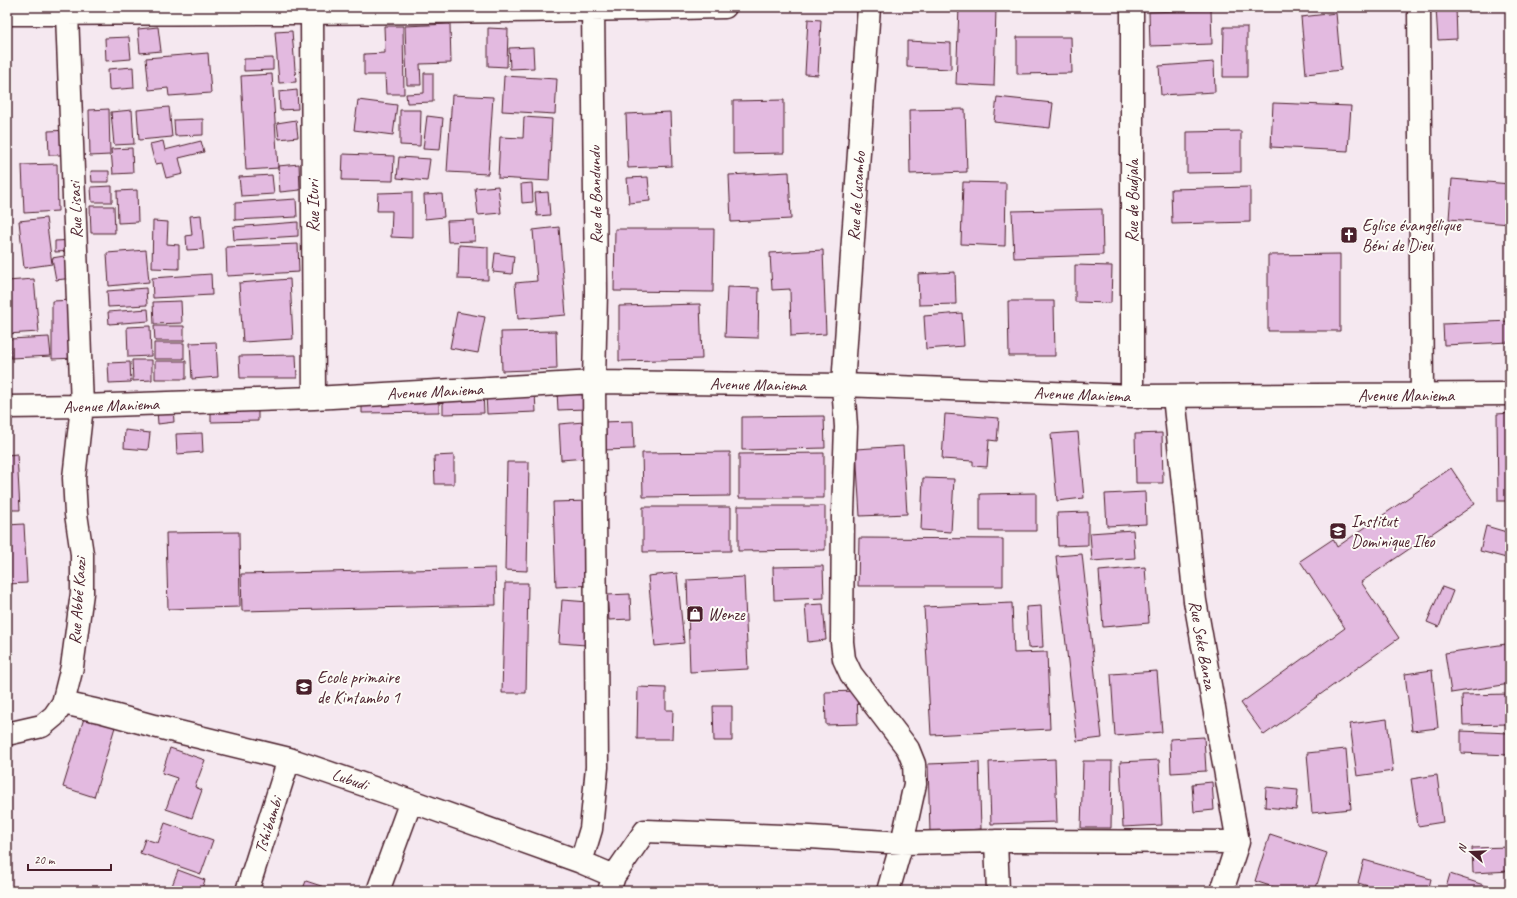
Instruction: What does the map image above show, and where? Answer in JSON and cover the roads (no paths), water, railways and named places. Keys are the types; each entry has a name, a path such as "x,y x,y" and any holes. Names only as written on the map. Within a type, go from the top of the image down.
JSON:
{"street":[{"path":"7,14 312,14 725,7"},
{"name":"Rue de Lusambo","path":"869,7 843,385 846,427 843,512 842,642 844,659 852,674 908,749 914,764 915,784 902,843 888,891"},
{"name":"Rue de Budjala","path":"1132,7 1132,396"},
{"path":"1419,7 1422,396"},
{"name":"Rue de Bandundu","path":"581,862 591,828 597,767 594,382 596,291 593,9"},
{"name":"Rue Lisasi","path":"67,14 82,406"},
{"name":"Rue Ituri","path":"312,14 314,398"},
{"name":"Avenue Maniema","path":"7,407 314,398 594,382 843,385 1132,396 1422,396 1510,394"},
{"name":"Rue Seke Banza","path":"1174,396 1194,600 1238,842 1222,891"},
{"name":"Rue Abbé Kaozi","path":"7,734 42,726 54,716 63,703 72,667 82,593 82,554 76,514 74,478 82,406"},
{"name":"Lubudi","path":"63,703 289,759 581,862 611,884"},
{"name":"Tshibambi","path":"247,891 289,759"},
{"path":"378,891 411,801"},
{"path":"611,884 646,831 810,837 902,843 996,841 1238,842"},
{"path":"996,841 998,891"}],"place":[{"name":"Eglise évangélique Béni de Dieu","path":"1349,235"},
{"name":"Institut Dominique Ileo","path":"1338,531"},
{"name":"Wenze","path":"695,614"},
{"name":"Ecole primaire de Kintambo 1","path":"304,687"}]}
